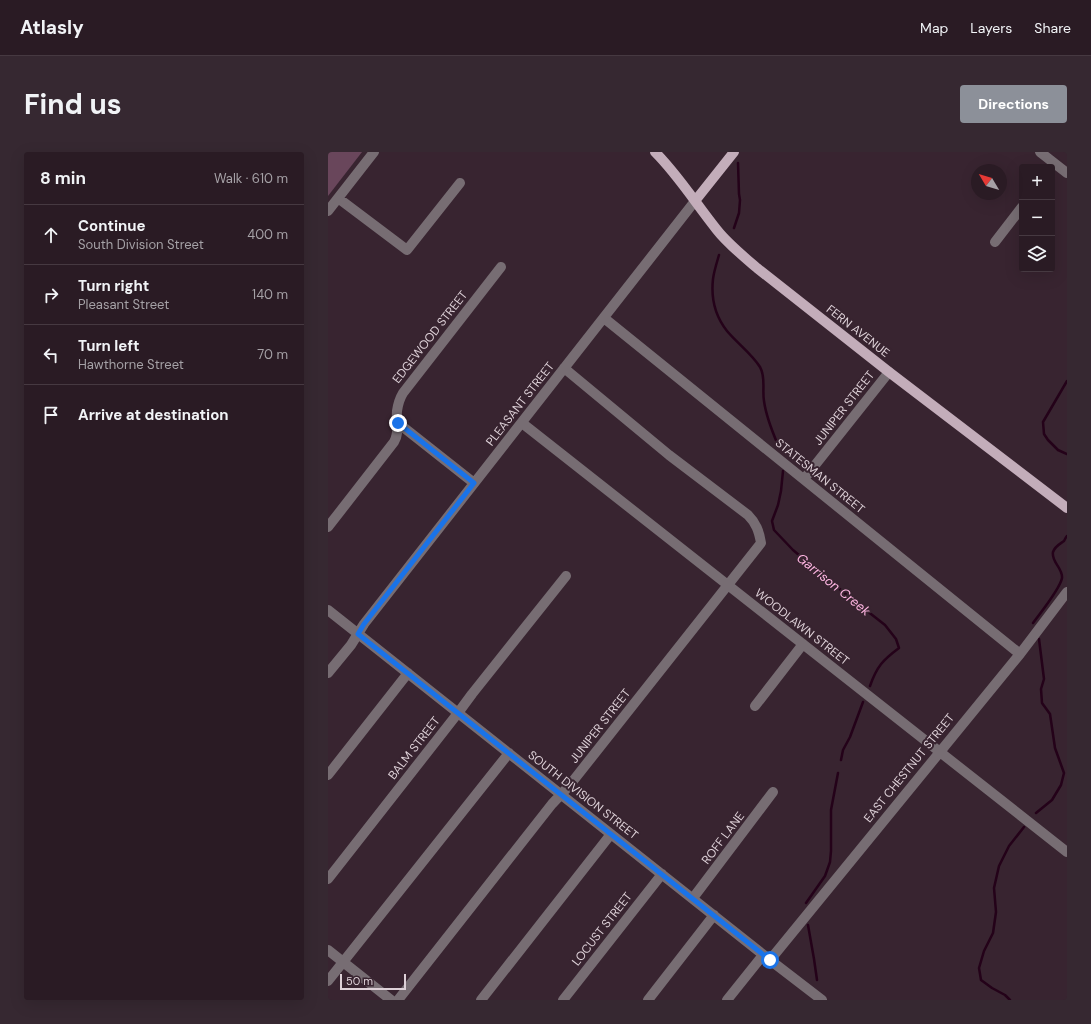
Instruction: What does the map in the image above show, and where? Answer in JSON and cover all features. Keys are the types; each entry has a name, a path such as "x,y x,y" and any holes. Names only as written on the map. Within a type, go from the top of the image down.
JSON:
{"main road":[{"name":"FERN AVENUE","path":"655,152 671,168 717,230 742,256 889,372 1067,508"},
{"name":"PLEASANT STREET","path":"695,201 734,152"}],"street":[{"path":"328,210 374,152"},
{"path":"1040,152 1052,164"},
{"path":"1055,167 1067,173"},
{"path":"338,198 408,250 460,183"},
{"name":"PLEASANT STREET","path":"328,674 369,618 695,201"},
{"path":"995,242 1019,211"},
{"name":"EDGEWOOD STREET","path":"328,527 394,442 398,433 397,409 403,392 501,267"},
{"name":"STATESMAN STREET","path":"604,318 1020,654"},
{"name":"JUNIPER STREET","path":"398,1000 552,804 574,779 761,543 754,520 669,455 564,368"},
{"name":"JUNIPER STREET","path":"804,479 889,372"},
{"path":"398,423 474,483"},
{"name":"WOODLAWN STREET","path":"522,423 1067,852"},
{"name":"BALM STREET","path":"328,879 566,576"},
{"name":"EAST CHESTNUT STREET","path":"728,1000 767,957 940,752 1020,654 1067,592"},
{"name":"SOUTH DIVISION STREET","path":"328,610 693,898 816,998"},
{"path":"755,706 803,644"},
{"path":"328,775 408,673"},
{"path":"328,981 509,753"},
{"name":"ROFF LANE","path":"693,898 773,792"},
{"path":"481,1000 611,834"},
{"name":"LOCUST STREET","path":"563,1000 662,874"},
{"path":"648,1000 714,915"},
{"path":"328,950 391,1000"}],"shaded area":[{"path":"328,152 362,152 328,196"}],"waterway":[{"name":"Garrison Creek","path":"734,228 739,213 740,200 738,163"},
{"name":"Garrison Creek","path":"719,255 713,279 713,299 717,313 727,331 753,358 762,371 765,407 778,445"},
{"path":"1067,381 1043,422 1044,434 1048,440 1058,450 1067,454"},
{"name":"Garrison Creek","path":"783,471 778,505 772,521 774,530 793,550 885,625 896,639 899,648 881,664 875,673 870,686"},
{"path":"1033,623 1061,583 1062,574 1054,559 1053,552 1067,536"},
{"path":"1036,813 1052,800 1061,785 1064,773 1055,748 1050,714 1042,703 1041,689 1044,679 1039,639"},
{"name":"Garrison Creek","path":"841,760 843,750 850,737 863,702"},
{"name":"Garrison Creek","path":"806,903 825,876 830,862 831,810 838,773"},
{"path":"1010,1000 1005,995 981,980 979,968 984,951 993,933 996,912 994,888 999,866 1009,846 1024,827"},
{"name":"Garrison Creek","path":"808,925 817,980"}],"route":[{"path":"398,423 474,483 364,624 358,634 770,960"}]}
